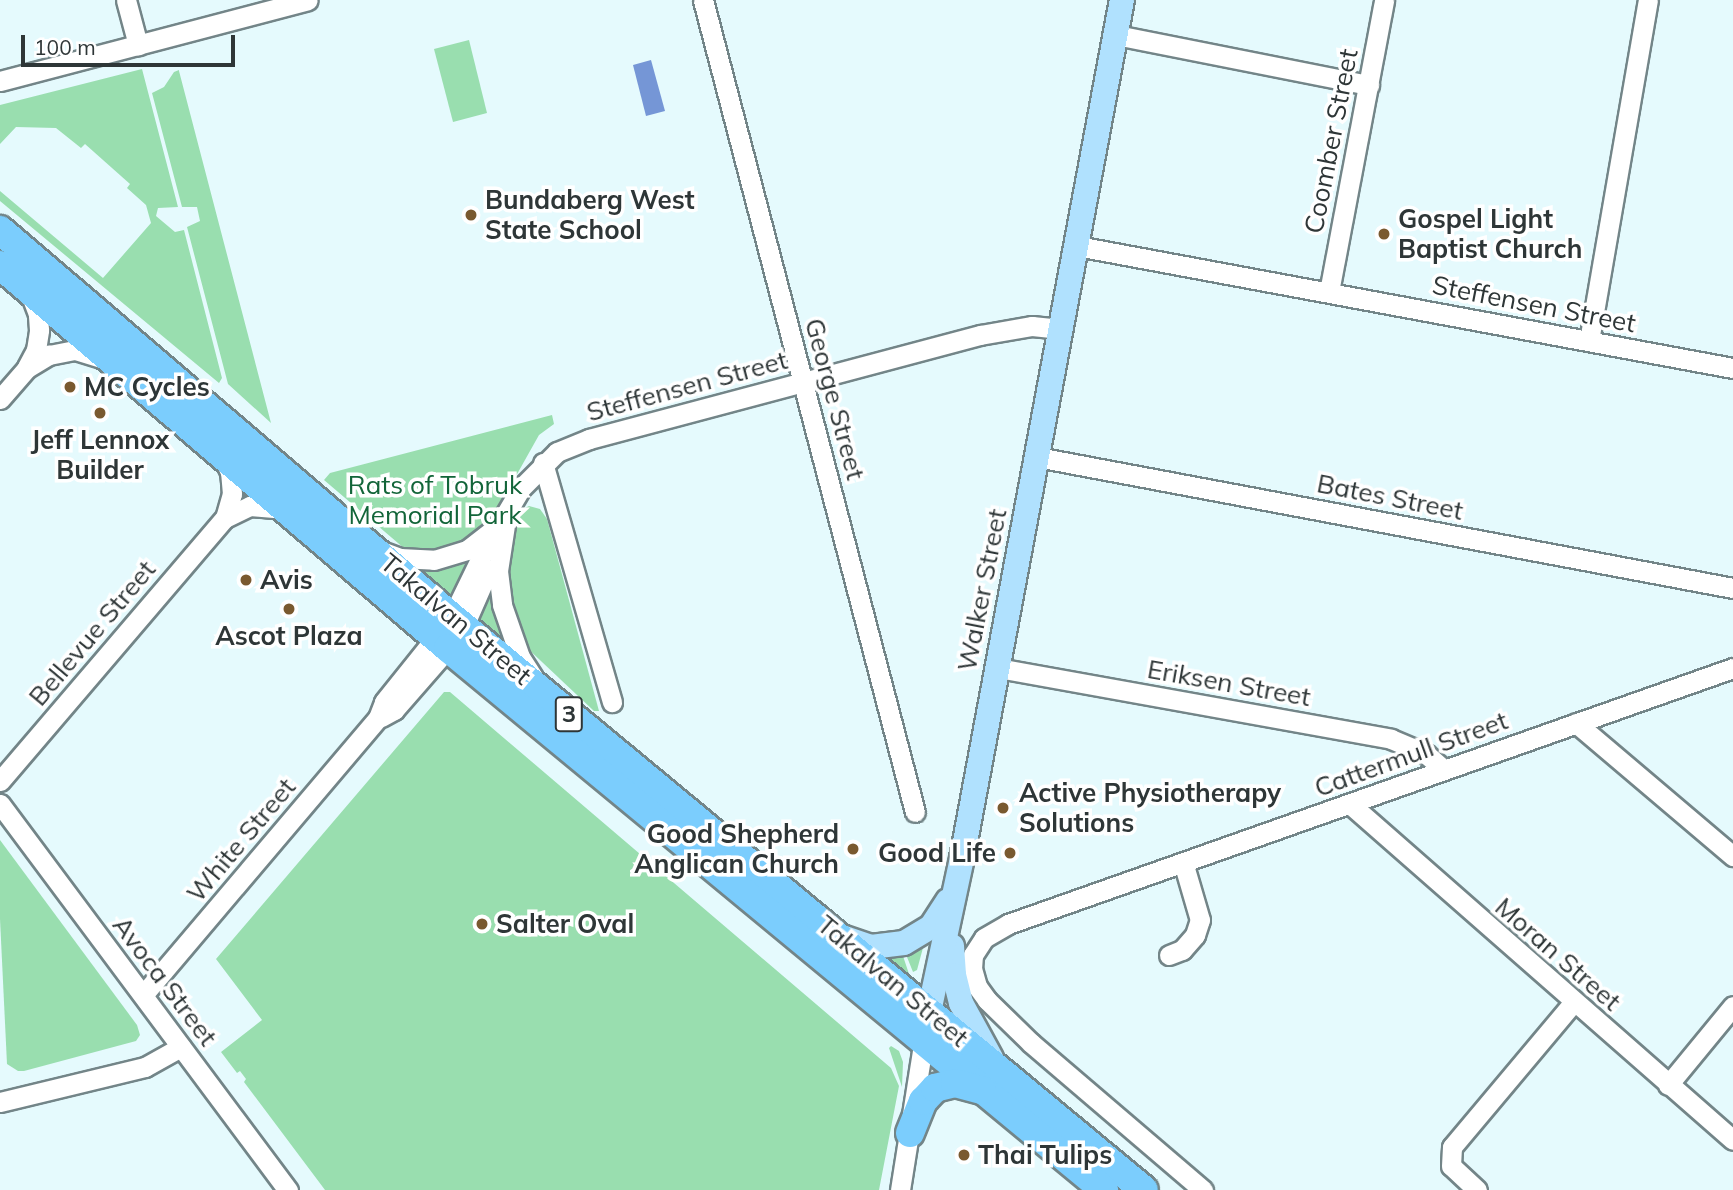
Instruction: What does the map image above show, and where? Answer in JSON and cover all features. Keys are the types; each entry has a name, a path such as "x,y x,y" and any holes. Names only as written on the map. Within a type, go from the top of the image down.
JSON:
{"highway":[{"name":"Takalvan Street","path":"0,230 365,541 450,632 923,1043 991,1079 1144,1190"},
{"name":"Takalvan Street","path":"0,265 285,510 450,632 544,693 835,933 929,1012 1097,1186"},
{"path":"910,1133 923,1101 935,1088 991,1079"}],"main road":[{"name":"Walker Street","path":"929,1012 962,858 1122,0"},
{"path":"835,933 871,947 892,947 918,937 942,914 962,858"},
{"path":"953,904 952,961 956,988 991,1079"}],"street":[{"path":"126,0 138,45"},
{"path":"0,81 308,0"},
{"name":"George Street","path":"703,0 915,812"},
{"name":"Coomber Street","path":"1329,292 1384,0"},
{"path":"1590,341 1648,0"},
{"path":"1116,35 1369,85"},
{"name":"Steffensen Street","path":"1076,246 1733,368"},
{"path":"27,368 36,349 39,330 38,314 29,290"},
{"name":"Steffensen Street","path":"450,632 513,502 530,475 557,452 589,439 1002,330 1032,326 1061,329"},
{"path":"0,399 27,368 42,358 65,351 86,352 114,363"},
{"name":"Bellevue Street","path":"0,781 225,518 231,502 232,481 221,455"},
{"name":"Bates Street","path":"1037,457 1733,588"},
{"path":"543,463 612,702"},
{"name":"Bellevue Street","path":"225,518 257,506 285,510"},
{"path":"365,541 388,555 434,560 477,544 502,524"},
{"path":"502,524 498,571 503,612 520,657 544,693"},
{"name":"White Street","path":"143,995 378,718 394,710 450,632"},
{"name":"Eriksen Street","path":"998,668 1391,739 1426,754 1443,769"},
{"name":"Cattermull Street","path":"972,969 974,955 980,943 997,929 1733,668"},
{"path":"1576,723 1733,856"},
{"name":"Avoca Street","path":"0,804 288,1190"},
{"name":"Moran Street","path":"1350,804 1573,1003 1733,1140"},
{"path":"1169,956 1182,950 1200,920 1182,862"},
{"name":"Takalvan Street","path":"972,969 977,986 999,1013 1203,1190"},
{"path":"1477,1190 1451,1166 1451,1147 1573,1003"},
{"path":"1668,1085 1733,1006"},
{"name":"Walker Street","path":"900,1190 929,1012"},
{"path":"0,1102 145,1067 181,1047"}],"green space":[{"path":"469,40 487,113 453,122 434,49"},
{"path":"142,69 178,207 158,208 156,216 175,232 184,230 222,378 219,383 0,201 0,191 103,278 151,223 146,205 127,188 130,184 85,144 81,148 56,128 16,127 0,144 0,105"},
{"path":"179,70 271,423 228,384 187,227 200,221 197,207 182,207 152,93 164,87 174,72"},
{"name":"Rats of Tobruk Memorial Park","path":"552,415 554,424 539,435 488,526 468,542 441,553 405,549 324,480 330,473"},
{"path":"529,506 540,509 547,519 599,711 594,711 525,646 505,589 510,528 519,511"},
{"path":"474,553 450,599 416,568"},
{"path":"489,590 492,590 511,648 476,621"},
{"path":"444,692 450,692 891,1068 899,1086 879,1190 325,1190 244,1082 246,1079 240,1071 237,1073 221,1052 262,1020 216,959"},
{"path":"0,840 137,1025 140,1035 136,1041 24,1071 18,1071 7,1064 0,919"},
{"path":"924,944 917,970 913,972 905,952"},
{"path":"902,953 909,974 909,978 883,957"},
{"path":"891,1046 899,1051 903,1062 902,1087 889,1048"}],"water":[{"path":"651,60 665,111 646,116 633,65"},
{"path":"975,611 980,613 978,632 970,637 967,627"}],"place":[{"name":"Bundaberg West State School","path":"471,215"},
{"name":"Gospel Light Baptist Church","path":"1384,234"},
{"name":"MC Cycles","path":"70,387"},
{"name":"Jeff Lennox Builder","path":"100,413"},
{"name":"Avis","path":"246,580"},
{"name":"Ascot Plaza","path":"289,609"},
{"name":"Active Physiotherapy Solutions","path":"1003,808"},
{"name":"Good Shepherd Anglican Church","path":"853,849"},
{"name":"Good Life","path":"1010,853"},
{"name":"Salter Oval","path":"482,924"},
{"name":"Thai Tulips","path":"964,1155"}]}
